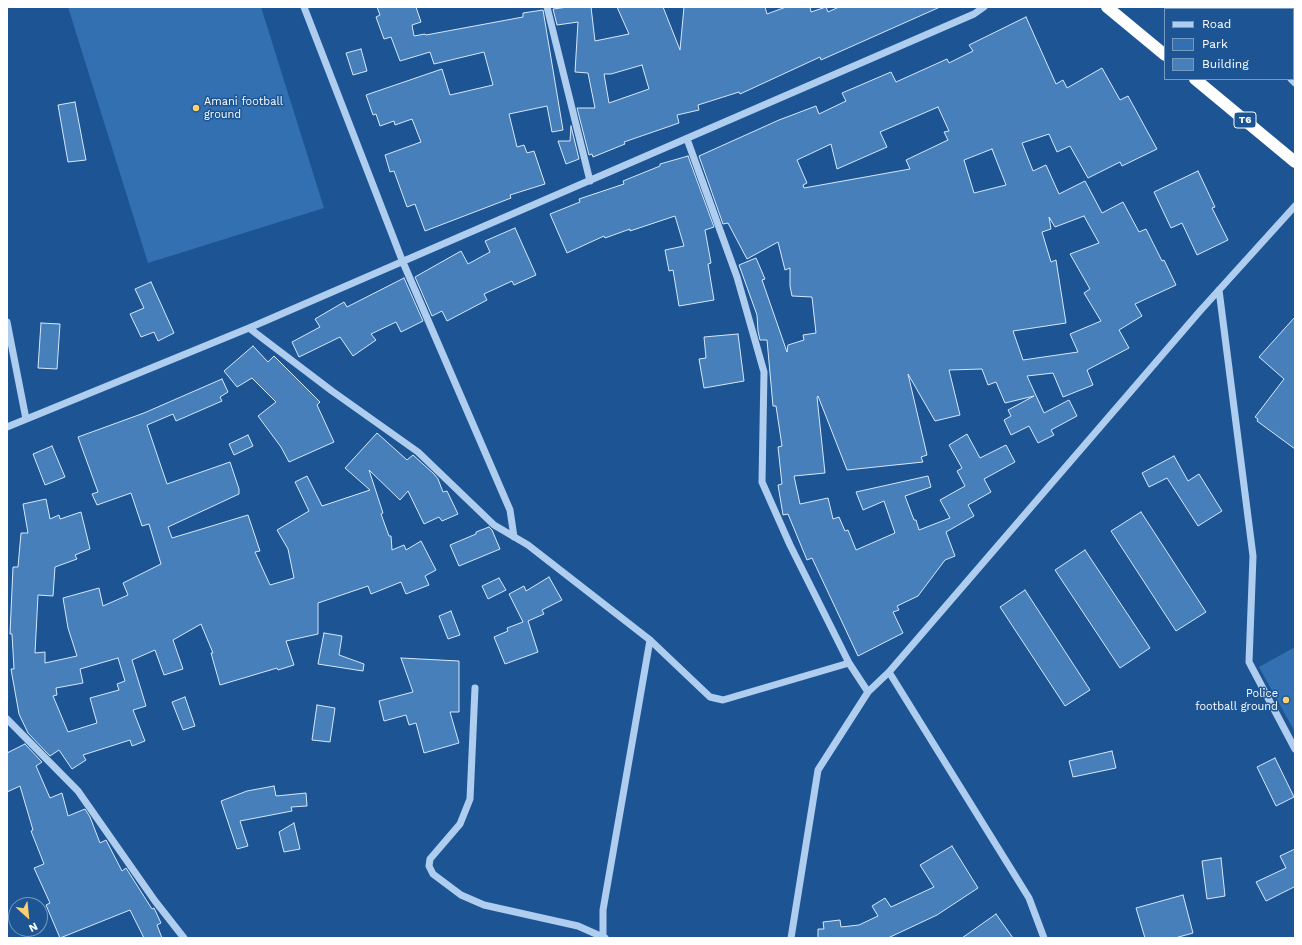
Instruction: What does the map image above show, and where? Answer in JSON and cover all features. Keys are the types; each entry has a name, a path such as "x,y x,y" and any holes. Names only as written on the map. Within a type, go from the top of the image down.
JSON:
{"highway":[{"path":"1107,7 1164,53"},
{"name":"T6","path":"1196,80 1295,162"}],"street":[{"path":"304,7 402,260 510,510 514,537"},
{"path":"547,7 590,180"},
{"path":"7,427 249,328 402,260 974,14 984,7"},
{"path":"686,139 737,277 764,372 762,482 790,545 849,663 868,692"},
{"path":"791,938 818,770 868,692 889,672 1219,290 1295,206"},
{"path":"1219,290 1253,556 1250,662 1295,749"},
{"path":"7,322 26,419"},
{"path":"249,328 332,392 418,452 494,525 528,545 650,640 710,697 723,700 849,663"},
{"path":"475,688 470,798 460,824 430,859 429,866 433,874 462,894 484,905 578,926 604,938 603,910 650,640"},
{"path":"889,672 1028,898 1044,938"},
{"path":"7,719 78,791 155,901 184,938"}],"green space":[{"name":"Amani football ground","path":"68,7 261,7 324,208 148,263"},
{"name":"Police football ground","path":"1295,647 1295,732 1259,667"}],"building":[{"path":"377,7 416,7 421,22 412,25 414,36 523,17 523,13 543,10 563,130 552,132 547,106 509,114 517,147 524,145 527,153 534,151 545,184 510,195 511,198 425,231 415,204 407,207 394,171 390,172 385,155 421,142 412,119 395,125 394,121 380,126 376,114 373,115 366,95 442,69 450,95 493,85 484,52 434,64 430,52 400,61 391,37 384,39 376,17 380,15"},
{"path":"568,7 591,7 595,41 629,34 617,7 663,7 680,50 684,7 765,7 767,14 786,7 810,7 811,12 826,7 828,12 839,7 940,7 821,60 820,57 740,94 739,92 698,105 699,110 677,115 679,123 624,142 625,144 593,157 592,154 589,155 577,108 595,108 588,73 575,72 578,22 557,25 553,9","holes":["642,65 649,89 609,103 604,74 611,74"]},
{"path":"1026,17 1056,84 1063,80 1067,88 1102,68 1120,100 1128,96 1157,149 1122,166 1120,162 1088,178 1070,146 1057,152 1049,134 1022,143 1033,171 1046,165 1059,194 1085,181 1102,213 1123,202 1139,232 1146,229 1162,261 1164,260 1176,285 1135,304 1142,316 1119,330 1129,348 1087,370 1093,385 1063,397 1053,373 1027,376 1044,413 1069,400 1077,416 1051,430 1054,435 1038,443 1029,426 1011,435 1004,420 1011,416 1008,410 1034,396 1005,403 996,382 988,385 982,369 949,370 960,415 935,421 908,374 927,455 921,457 923,462 847,470 818,396 817,397 825,473 794,476 800,504 828,498 833,519 839,517 845,531 848,530 856,550 895,533 884,501 863,510 856,492 928,476 931,487 905,496 919,530 950,518 940,500 965,486 957,471 962,468 949,445 967,434 980,458 1006,445 1015,462 984,479 991,492 968,505 974,516 946,532 955,556 945,560 918,596 897,606 899,610 893,612 903,633 858,656 812,558 807,560 788,514 783,515 778,485 782,484 778,447 782,446 776,406 773,406 767,340 760,340 757,315 739,265 756,258 765,279 762,280 787,352 788,345 804,340 803,335 816,333 812,297 792,296 790,286 790,268 785,270 778,242 747,259 728,223 723,224 699,156 779,120 816,106 819,114 846,101 842,93 891,72 896,82 947,59 949,63 973,51 969,45","holes":["938,107 949,131 944,132 948,140 906,160 910,169 804,188 803,185 807,183 797,160 831,144 837,169 887,147 880,132","992,149 1006,185 974,193 964,160","1084,216 1099,243 1070,254 1090,289 1084,293 1101,321 1070,334 1078,352 1023,360 1013,331 1066,323 1056,260 1051,262 1042,232 1051,229 1049,217 1055,227"]},
{"path":"361,49 367,71 353,75 346,53"},
{"path":"75,102 86,160 68,162 58,105"},
{"path":"571,126 579,159 566,164 558,141 570,141"},
{"path":"688,156 714,227 705,230 711,263 708,264 714,300 679,306 673,270 669,271 665,250 684,246 675,216 630,231 630,229 605,238 604,236 567,253 550,214 580,202 579,199 624,184 623,181 660,166 660,164"},
{"path":"1198,171 1215,207 1212,208 1228,240 1197,255 1182,223 1171,228 1154,192"},
{"path":"515,228 536,275 514,285 512,281 484,294 487,300 447,321 442,311 432,316 415,277 461,251 468,264 490,252 485,241"},
{"path":"404,278 423,321 401,332 396,322 371,334 376,340 353,356 340,337 299,357 292,342 320,327 315,319 344,302 347,307"},
{"path":"151,282 174,333 158,341 154,332 141,337 130,314 144,308 135,289"},
{"path":"1295,317 1295,449 1257,421 1258,419 1255,417 1284,379 1259,357"},
{"path":"41,323 60,324 57,369 38,368"},
{"path":"738,334 744,381 704,388 699,359 706,358 704,337"},
{"path":"253,346 268,362 274,356 320,402 317,405 334,442 289,462 281,447 258,416 276,402 252,378 237,387 224,371"},
{"path":"222,379 228,392 220,397 222,401 176,421 173,414 147,425 167,484 230,462 239,489 239,494 168,527 172,538 248,515 260,551 255,552 270,585 294,578 288,549 277,530 309,511 295,482 307,476 322,506 370,490 345,468 377,433 407,460 413,455 434,474 438,479 443,492 447,491 458,514 442,521 439,517 424,524 408,491 400,500 369,470 383,513 381,514 389,536 391,536 392,550 404,545 406,550 421,541 436,570 425,576 429,585 406,594 401,582 371,594 368,586 318,603 318,634 286,641 294,665 278,670 277,668 220,685 211,653 213,653 201,624 173,640 183,669 164,675 155,650 132,660 146,706 133,710 145,741 132,746 130,740 83,755 86,760 72,769 59,750 50,756 28,733 19,714 11,669 14,669 12,634 10,634 13,567 18,567 21,533 28,533 23,504 46,499 50,519 59,515 60,519 81,512 90,549 75,555 77,559 55,567 53,596 38,595 35,653 45,652 45,663 77,656 68,628 63,598 99,588 103,606 128,595 123,583 161,564 149,524 142,526 131,493 97,505 92,494 98,492 78,437 144,413","holes":["118,658 125,681 117,684 119,690 90,698 97,723 68,732 53,696 57,695 56,688 83,683 80,669"]},
{"path":"248,435 253,446 234,455 229,444"},
{"path":"52,446 65,477 45,485 33,454"},
{"path":"1174,456 1188,481 1199,474 1222,511 1198,526 1167,478 1149,487 1142,473"},
{"path":"1141,512 1206,612 1176,631 1111,531"},
{"path":"489,527 492,530 500,549 459,566 450,545"},
{"path":"1085,550 1150,648 1120,668 1055,570"},
{"path":"549,577 562,600 542,610 544,614 528,621 538,652 505,664 494,637 508,631 507,628 523,622 509,594 524,586 526,591"},
{"path":"499,578 506,590 488,599 482,586"},
{"path":"1025,590 1090,690 1065,706 1000,607"},
{"path":"451,611 460,635 448,639 439,616"},
{"path":"324,633 342,636 339,655 364,664 363,671 318,664"},
{"path":"401,658 459,661 459,712 450,712 459,743 424,753 416,723 409,725 406,715 384,721 379,701 413,692"},
{"path":"185,697 195,726 183,730 172,702"},
{"path":"317,705 335,708 330,742 312,740"},
{"path":"25,744 42,762 36,766 50,798 62,793 68,816 85,809 90,817 100,843 106,840 122,871 126,868 152,909 154,908 161,923 157,925 162,938 144,938 130,910 60,938 48,910 48,904 50,903 48,897 34,868 44,864 31,831 33,830 20,786 7,792 7,753"},
{"path":"1112,751 1116,768 1073,777 1069,761"},
{"path":"1275,758 1294,797 1276,806 1257,767"},
{"path":"274,786 276,796 306,793 307,806 291,807 292,811 240,821 248,846 237,849 221,801 247,791"},
{"path":"294,823 300,849 284,852 279,832"},
{"path":"952,846 978,888 937,915 888,938 818,938 818,929 824,929 823,922 840,920 841,927 859,925 878,916 872,906 885,898 891,907 934,887 920,865"},
{"path":"1295,849 1295,888 1294,887 1266,901 1256,882 1286,868 1280,856"},
{"path":"1221,858 1225,896 1207,899 1202,861"},
{"path":"1183,895 1193,933 1175,938 1145,938 1136,908"},
{"path":"996,914 1013,938 962,938"}],"place":[{"name":"Amani football ground","path":"196,108"},
{"name":"Police football ground","path":"1286,700"}]}
